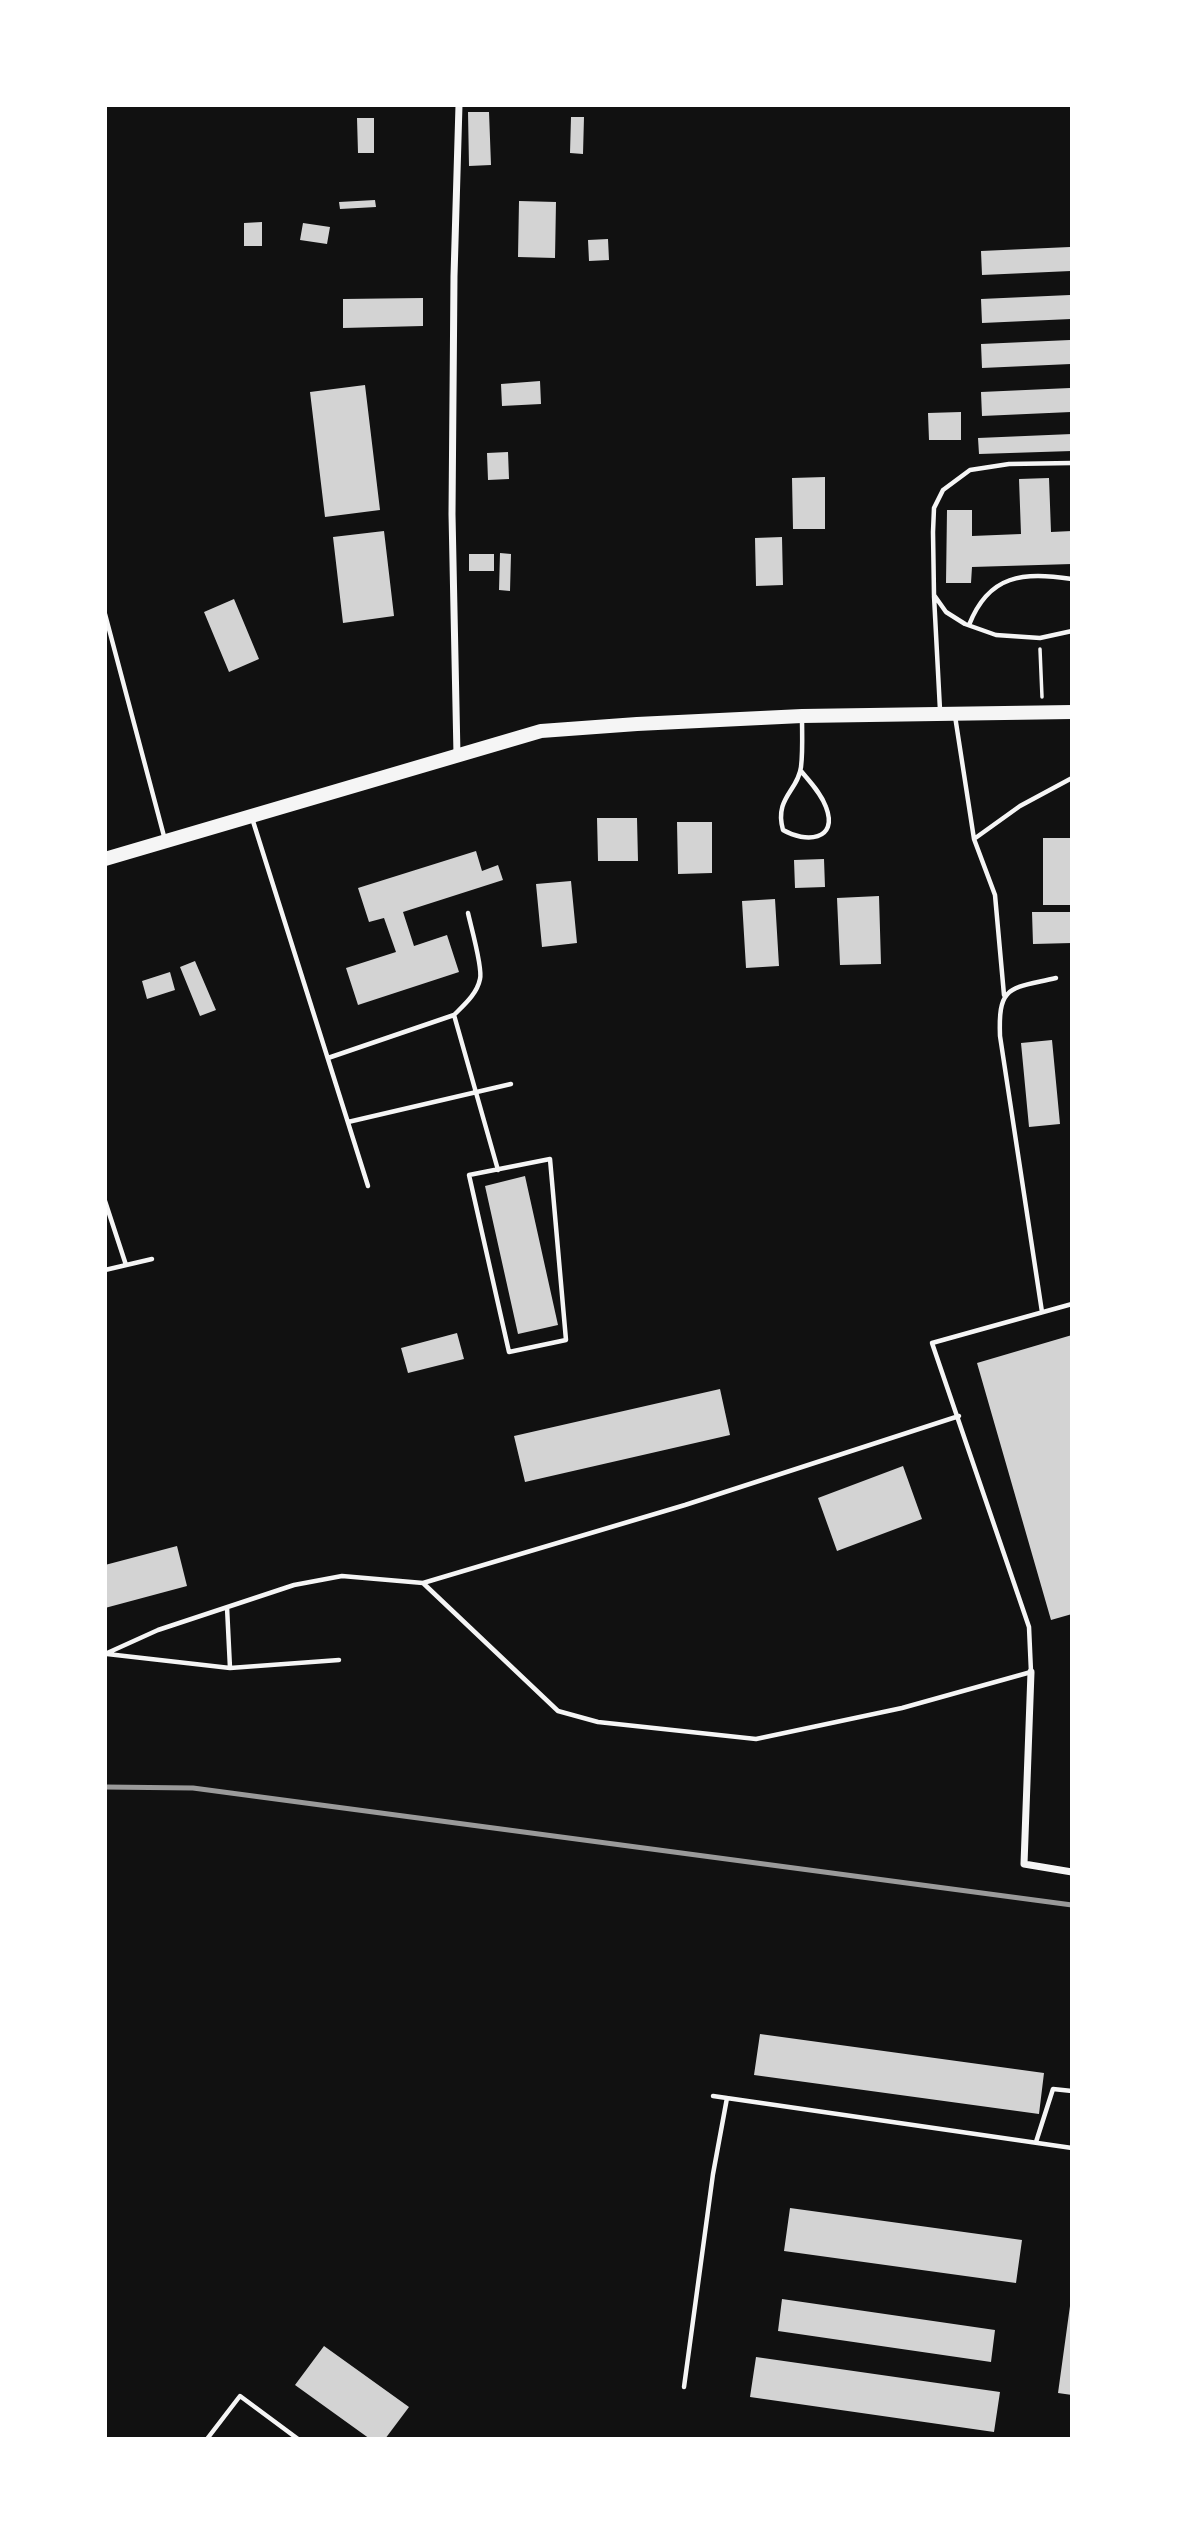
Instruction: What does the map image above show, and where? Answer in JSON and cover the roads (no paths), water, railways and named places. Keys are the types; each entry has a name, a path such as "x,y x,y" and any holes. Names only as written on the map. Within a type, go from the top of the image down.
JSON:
{"main road":[{"path":"105,859 541,731 637,723 802,716 1072,712"}],"street":[{"path":"457,756 452,501 459,105"},
{"path":"1031,1672 1024,1864 1072,1872"}],"lane":[{"path":"1042,1312 999,1036 999,1010 1004,995 995,895 974,839 948,715 934,595 934,508 943,490 970,470 1009,464 1072,463"},
{"path":"969,625 985,595 999,583 1017,576 1072,579"},
{"path":"934,595 946,612 969,625 996,635 1040,638 1072,631"},
{"path":"105,614 165,841"},
{"path":"801,771 820,794 829,819 826,830 821,835 808,839 795,837 783,830 781,822 781,808 801,771 802,716"},
{"path":"974,839 1020,806 1072,778"},
{"path":"252,817 368,1186"},
{"path":"328,1058 454,1015 476,991 481,977 468,913"},
{"path":"1004,995 1014,988 1056,978"},
{"path":"454,1015 498,1170"},
{"path":"348,1122 512,1084"},
{"path":"550,1158 566,1340 509,1352 469,1175 498,1170 550,1158"},
{"path":"105,1201 125,1265"},
{"path":"105,1270 152,1259"},
{"path":"423,1583 558,1711 598,1722 756,1739 902,1708 1031,1672 1029,1627 932,1343 1072,1304"},
{"path":"105,1654 158,1630 293,1585 342,1576 423,1583 685,1505 958,1416"},
{"path":"228,1607 230,1668"},
{"path":"105,1654 230,1668 339,1660"},
{"path":"1036,2142 1054,2089 1072,2091"},
{"path":"713,2096 1072,2148"},
{"path":"684,2387 713,2174 727,2098"},
{"path":"207,2439 240,2396 298,2439"}],"railway":[{"path":"105,1787 193,1788 1072,1905"}]}
